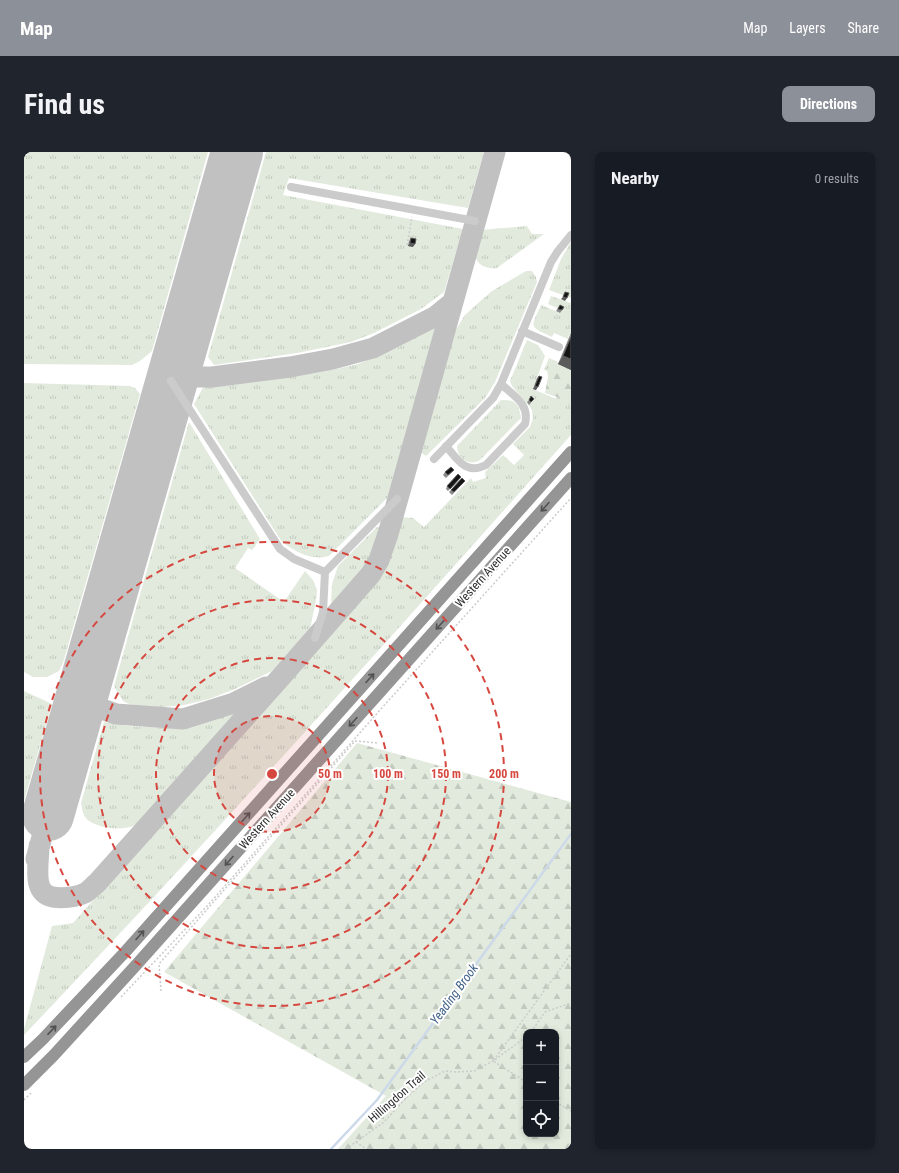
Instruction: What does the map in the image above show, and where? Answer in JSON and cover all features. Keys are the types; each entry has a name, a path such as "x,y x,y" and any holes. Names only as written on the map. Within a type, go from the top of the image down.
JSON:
{"highway":[{"name":"Western Avenue","path":"24,1057 126,951 571,452"},
{"name":"Western Avenue","path":"29,1088 54,1055 571,478"}],"lane":[{"path":"291,187 475,221"},
{"path":"434,459 493,398 501,384 551,262 558,250 571,235"},
{"path":"522,331 559,347"},
{"path":"171,381 280,549 294,559 325,572"},
{"path":"446,446 464,465 478,469 486,465 525,424 527,416 525,408 501,384"},
{"path":"316,638 323,612 325,572 397,499"}],"path":[{"path":"407,245 413,210"},
{"path":"118,1001 209,904 380,710 571,498"},
{"path":"161,992 159,964 355,741 378,743"},
{"path":"523,1080 493,1061 571,954"},
{"path":"533,1029 545,1012 571,1003"},
{"name":"Hillingdon Trail","path":"346,1149 384,1122 407,1097 424,1082 445,1070 456,1072 474,1071 493,1061 523,1039"},
{"path":"24,1100 29,1088"},
{"path":"559,1104 571,1111"},
{"path":"356,1142 366,1149"}],"green space":[{"path":"24,152 208,152 152,351 140,361 132,365 24,364"},
{"path":"266,152 484,152 468,208 289,178 283,195 463,229 444,292 421,309 374,333 351,342 297,353 214,365 208,357"},
{"path":"527,226 532,234 544,234 497,268 484,267 478,262 475,255 475,250 481,230"},
{"path":"571,242 571,298 549,290 561,259"},
{"path":"526,271 532,271 537,282 495,382 485,398 426,456 419,451 452,336 465,315 476,305 492,291"},
{"path":"551,296 571,303 571,335 569,335 568,339 554,333 552,337 539,331 534,326 535,318 541,305 560,313 562,310 548,304"},
{"path":"436,326 389,496 329,556 316,557 304,555 282,542 194,404 205,384 337,369 358,364 398,347"},
{"path":"527,340 538,345 545,356 533,389 556,399 565,378 544,370 549,358 571,370 571,435 232,812 24,1035 24,1029 52,926 73,923 374,584 383,571 400,517 413,518 424,527 471,478 473,482 486,478 485,472 503,455 514,465 524,455 513,444 530,427 533,418 532,410 512,386 510,381"},
{"path":"550,368 556,368 571,374 571,406 563,399 545,393 548,377 547,370"},
{"path":"24,383 130,386 135,388 140,394 63,663 59,671 47,677 33,677 24,672"},
{"path":"501,400 510,400 516,403 521,418 480,460 476,462 468,462 459,454 457,446"},
{"path":"189,422 260,539 252,550 248,548 235,568 284,602 305,571 313,580 317,590 316,600 310,629 272,671 235,689 209,699 184,705 148,708 129,704 123,701 114,686"},
{"path":"377,527 380,527 369,559 355,580 333,605 331,602 332,584 338,566"},
{"path":"24,691 52,704 24,801"},
{"path":"238,709 238,711 148,814 135,825 128,828 108,828 95,824 86,818 81,803 104,722 128,726 168,728 187,725"},
{"path":"357,743 571,802 571,1149 338,1149 386,1096 164,972"}],"building":[{"path":"411,238 416,239 415,244 410,243"},
{"path":"565,292 569,293 567,298 563,297"},
{"path":"560,305 564,307 562,310 558,309"},
{"path":"571,337 571,359 563,356"},
{"path":"539,376 542,377 538,387 535,386"},
{"path":"531,396 534,399 531,402 529,400"},
{"path":"451,467 454,470 448,475 445,472"},
{"path":"458,474 461,477 450,489 447,486"},
{"path":"462,478 465,481 454,492 451,490"}],"waterway":[{"name":"Yeading Brook","path":"331,1149 377,1100 571,834"}],"taxiway":[{"path":"39,846 38,880 44,893 49,896 62,898 88,891 97,883 371,574 379,560 388,534 495,152"},
{"path":"180,348 181,359 187,372 197,377 212,377 290,367 333,359 373,348 436,316 452,303"},
{"path":"88,676 88,694 91,701 99,708 116,714 183,719 234,703 266,687"},
{"path":"36,859 48,815"}],"runway":[{"path":"48,815 237,152"}]}
